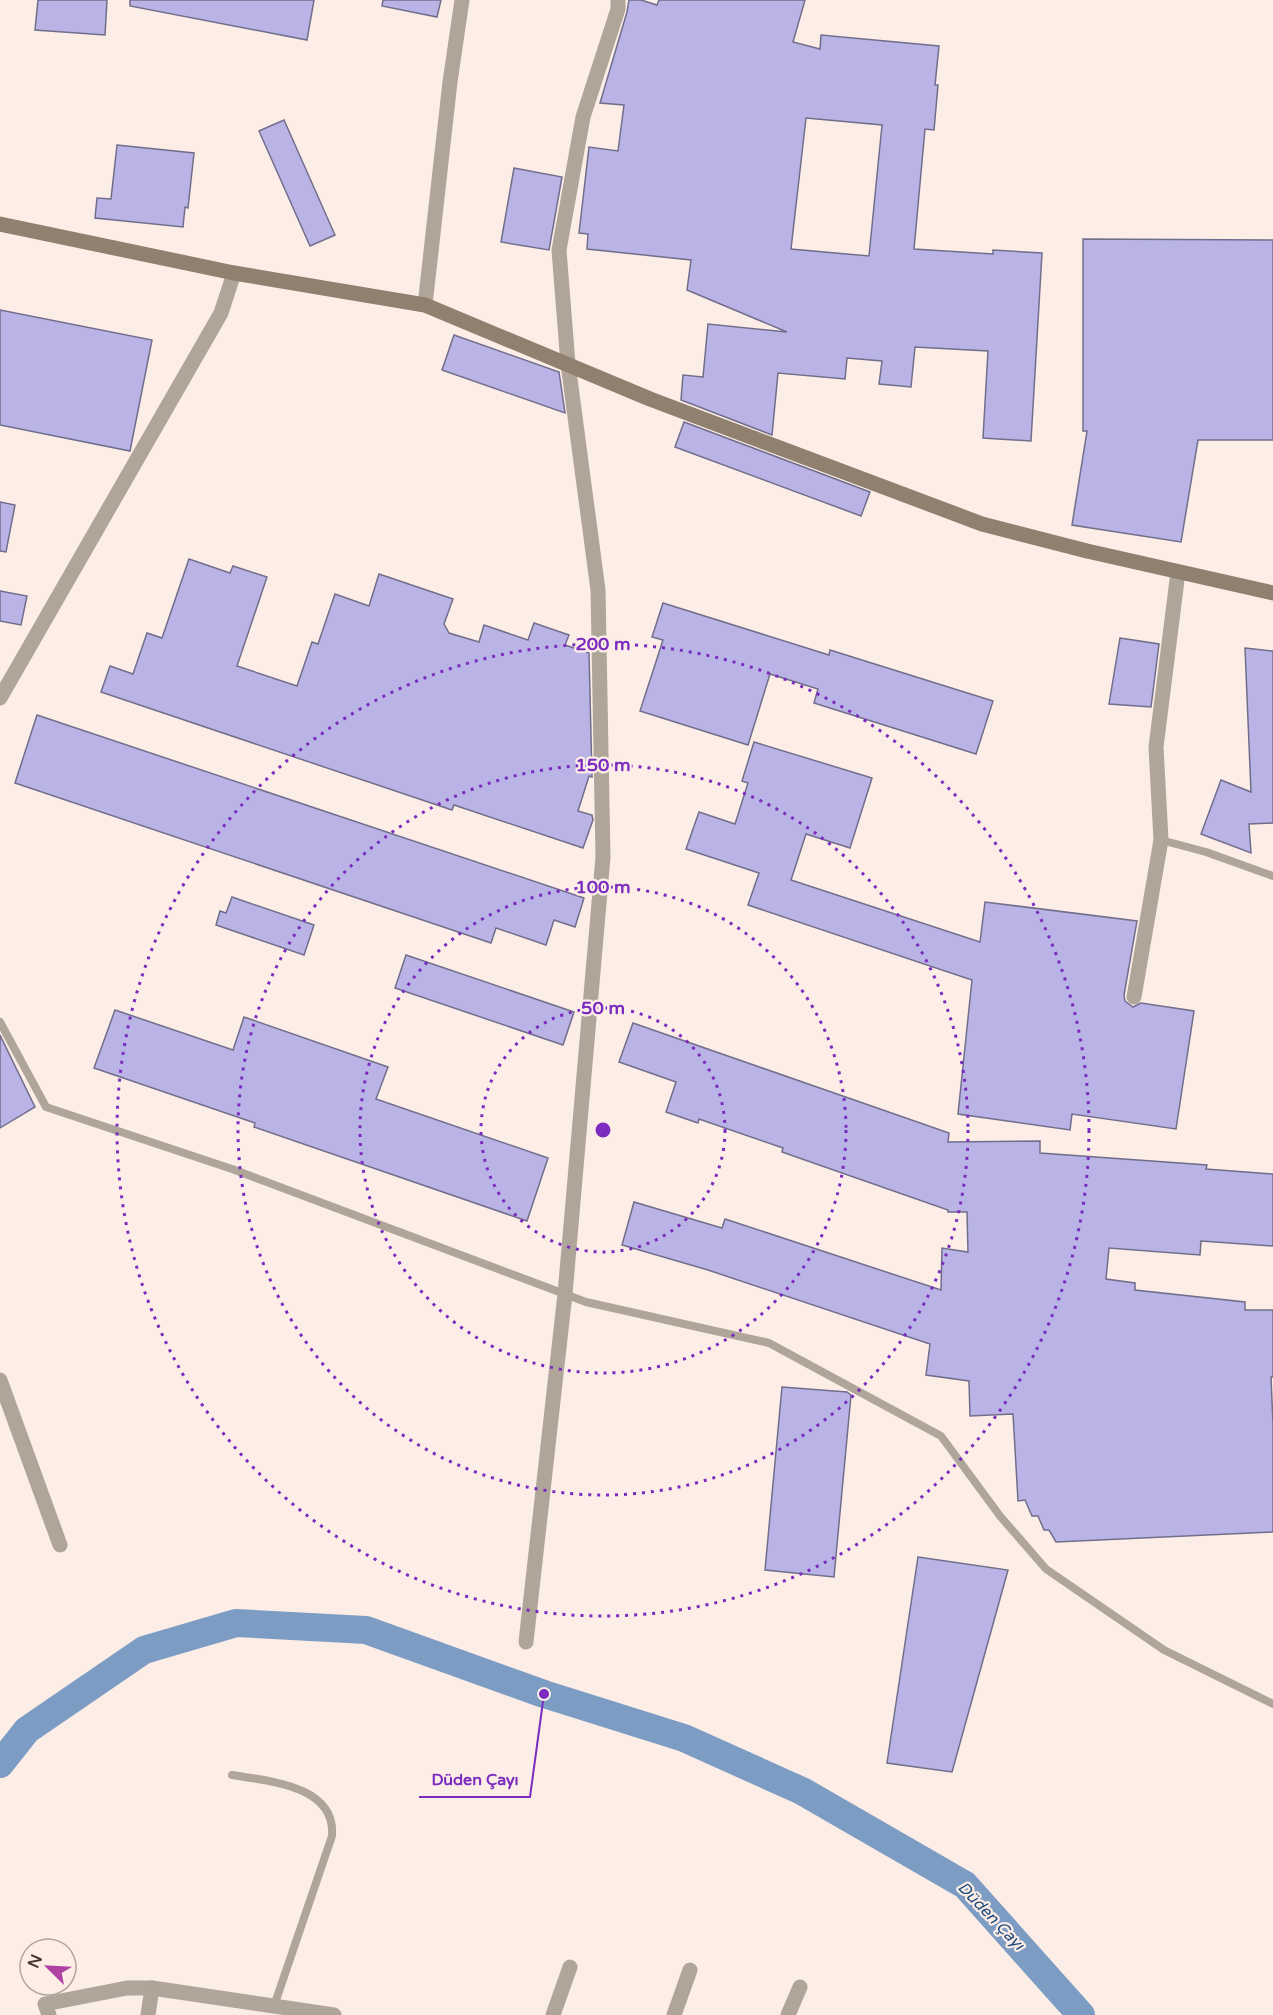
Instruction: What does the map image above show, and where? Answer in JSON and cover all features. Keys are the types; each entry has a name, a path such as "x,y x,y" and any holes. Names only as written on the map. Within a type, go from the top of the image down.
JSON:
{"street":[{"path":"425,305 450,82 462,0"},
{"path":"526,1642 564,1294 603,857 598,590 568,364 559,250 583,117 618,9 618,0"},
{"path":"0,224 234,273 425,305 650,399 982,524 1088,551 1273,593"},
{"path":"0,698 221,313 234,273"},
{"path":"1134,997 1161,840 1156,747 1178,572"},
{"path":"0,1380 60,1545"},
{"path":"553,2015 570,1967"},
{"path":"674,2015 690,1970"},
{"path":"788,2015 800,1987"},
{"path":"49,2015 45,2004 127,1988 152,1988 334,2015"},
{"path":"148,2015 152,1988"}],"lane":[{"path":"1161,840 1206,852 1273,876"},
{"path":"0,1022 46,1107 232,1169 586,1302 769,1343 941,1436 1000,1516 1046,1569 1164,1650 1273,1704"},
{"path":"232,1775 294,1787 326,1809 331,1821 332,1836 274,2006"}],"building":[{"path":"38,0 107,0 105,35 35,30"},
{"path":"130,0 314,0 307,40 130,6"},
{"path":"383,0 441,0 437,17 382,6"},
{"path":"629,0 641,0 657,5 659,0 805,0 793,42 820,49 821,35 939,46 934,130 925,129 914,249 993,254 993,250 1042,253 1031,441 983,438 988,351 915,347 911,387 879,384 882,361 847,358 845,379 778,373 772,435 681,400 683,375 703,377 708,324 787,332 687,290 691,260 587,249 588,234 579,233 589,147 618,151 624,105 600,103","holes":["806,118 882,125 869,256 791,249"]},
{"path":"284,120 335,235 310,246 259,131"},
{"path":"117,145 194,153 188,208 185,207 183,227 95,218 97,198 111,199"},
{"path":"514,168 562,177 549,250 501,242"},
{"path":"1083,239 1273,240 1273,440 1198,440 1181,542 1072,525 1087,431 1083,431"},
{"path":"0,310 152,340 130,451 0,425"},
{"path":"454,335 559,372 565,413 442,370"},
{"path":"684,422 870,492 861,516 675,447"},
{"path":"0,502 15,505 6,552 0,551"},
{"path":"189,559 230,573 233,566 267,577 237,666 297,686 312,642 318,644 335,594 369,606 379,574 453,599 444,624 449,633 479,642 484,625 528,640 534,623 569,635 565,645 589,653 592,777 589,776 578,811 592,815 593,820 583,848 454,805 452,810 101,692 110,666 133,674 147,633 162,638"},
{"path":"0,591 27,596 21,625 0,621"},
{"path":"663,603 829,655 830,650 993,701 976,754 814,703 818,689 770,674 748,745 640,711 663,640 652,637"},
{"path":"1120,638 1159,644 1151,707 1109,704"},
{"path":"1245,648 1273,651 1273,823 1249,824 1251,853 1201,834 1221,780 1251,792"},
{"path":"37,715 584,898 575,927 554,920 546,945 496,928 491,943 15,783"},
{"path":"754,742 872,778 850,848 806,834 791,880 980,942 985,902 1137,921 1124,995 1125,1001 1133,1007 1141,1003 1194,1011 1176,1129 1072,1114 1070,1130 958,1114 972,980 748,905 759,873 686,849 699,812 735,824 748,783 742,781"},
{"path":"232,897 314,925 304,955 216,925 220,911 226,913"},
{"path":"406,955 574,1012 563,1045 395,988"},
{"path":"115,1010 233,1050 244,1017 388,1067 376,1099 548,1158 527,1221 254,1127 255,1123 94,1068"},
{"path":"633,1023 949,1133 948,1142 1040,1141 1040,1153 1207,1165 1206,1169 1273,1174 1273,1246 1201,1241 1200,1255 1109,1248 1106,1279 1135,1283 1135,1290 1245,1302 1245,1310 1273,1310 1273,1377 1271,1377 1273,1532 1056,1542 1049,1530 1044,1530 1038,1516 1032,1516 1025,1500 1018,1501 1013,1414 970,1416 969,1381 926,1375 930,1344 708,1270 622,1245 634,1202 722,1228 725,1219 941,1290 942,1248 968,1252 967,1212 948,1212 948,1210 782,1152 783,1148 699,1119 698,1123 666,1112 676,1082 619,1062"},
{"path":"0,1035 35,1107 0,1128"},
{"path":"782,1387 847,1392 851,1395 834,1577 765,1570"},
{"path":"918,1557 1008,1570 952,1772 887,1763"}],"waterway":[{"name":"Düden Çayı","path":"0,1764 27,1730 144,1650 236,1623 366,1630 544,1694 684,1738 802,1791 965,1885 1081,2015"}],"place":[{"name":"Düden Çayı","path":"544,1694"}]}
